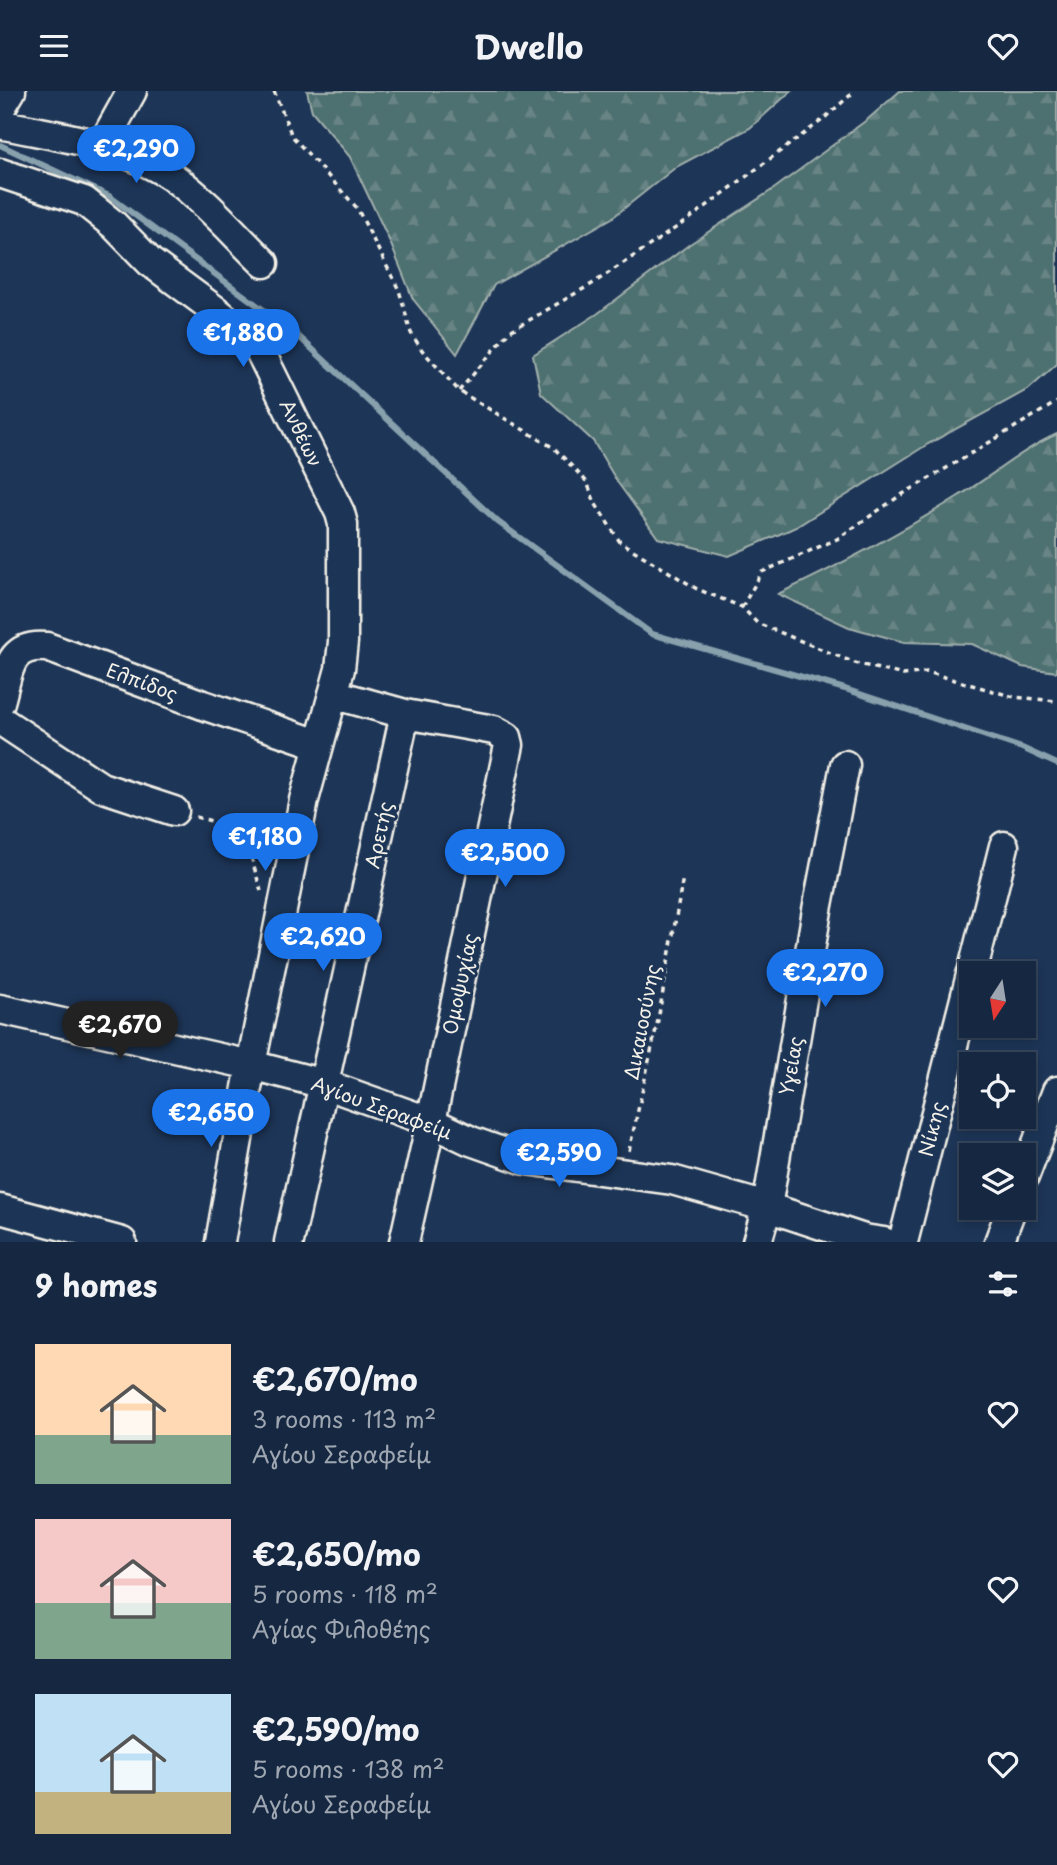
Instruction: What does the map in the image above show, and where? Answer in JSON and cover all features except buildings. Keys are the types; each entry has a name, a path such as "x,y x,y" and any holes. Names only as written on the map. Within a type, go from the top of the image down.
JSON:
{"street":[{"path":"0,109 10,91"},
{"path":"101,147 132,91"},
{"path":"0,124 101,147 150,164 179,181 264,263"},
{"name":"Ανθέων","path":"0,173 84,201 114,225 150,262 257,345 343,524 343,642 337,681 304,800 251,1065 220,1242"},
{"name":"Ελπίδος","path":"0,702 15,655 21,648 33,645 47,647 318,744"},
{"name":"Ομοψυχίας","path":"337,681 405,714 494,730 507,737 509,745 432,1122 404,1242"},
{"name":"Αρετής","path":"289,1242 405,714"},
{"path":"0,720 101,787 174,811"},
{"name":"Υγείας","path":"757,1242 767,1207 817,910 845,765"},
{"name":"Νίκης","path":"975,961 1004,846"},
{"name":"Αγίου Σεραφείμ","path":"0,1009 324,1084 432,1122 471,1141 525,1160 672,1180 767,1207 870,1241"},
{"name":"Νίκης","path":"903,1242 959,1024"},
{"path":"1036,1146 1057,1091"},
{"path":"0,1209 122,1242"},
{"path":"999,1242 1007,1220"}],"path":[{"path":"274,91 292,136 358,208 399,290 411,333 422,350 459,391 554,448 587,482 595,503 621,542 697,589 742,607 757,623 855,663 903,675 927,672 1014,697 1057,701"},
{"path":"459,391 510,331 592,284 689,219 821,121 855,91"},
{"path":"742,607 762,572 837,539 898,497 1057,402"},
{"path":"174,811 243,829 273,820 304,800"},
{"path":"243,829 271,925 278,932"},
{"name":"Δικαιοσύνης","path":"624,1173 658,1020 683,877"}],"green space":[{"path":"307,91 791,91 750,128 676,167 612,218 494,285 457,354 413,299 350,157 312,111"},
{"path":"900,91 1057,91 1057,364 1029,389 928,444 796,527 729,556 658,538 618,483 593,441 541,393 533,355 597,314 690,244 775,188 868,119"},
{"path":"1057,434 1057,672 1022,667 972,644 904,642 849,627 778,594 913,524"}],"waterway":[{"path":"0,145 109,196 295,333 498,522 652,634 845,689 1022,748 1057,764"}]}
